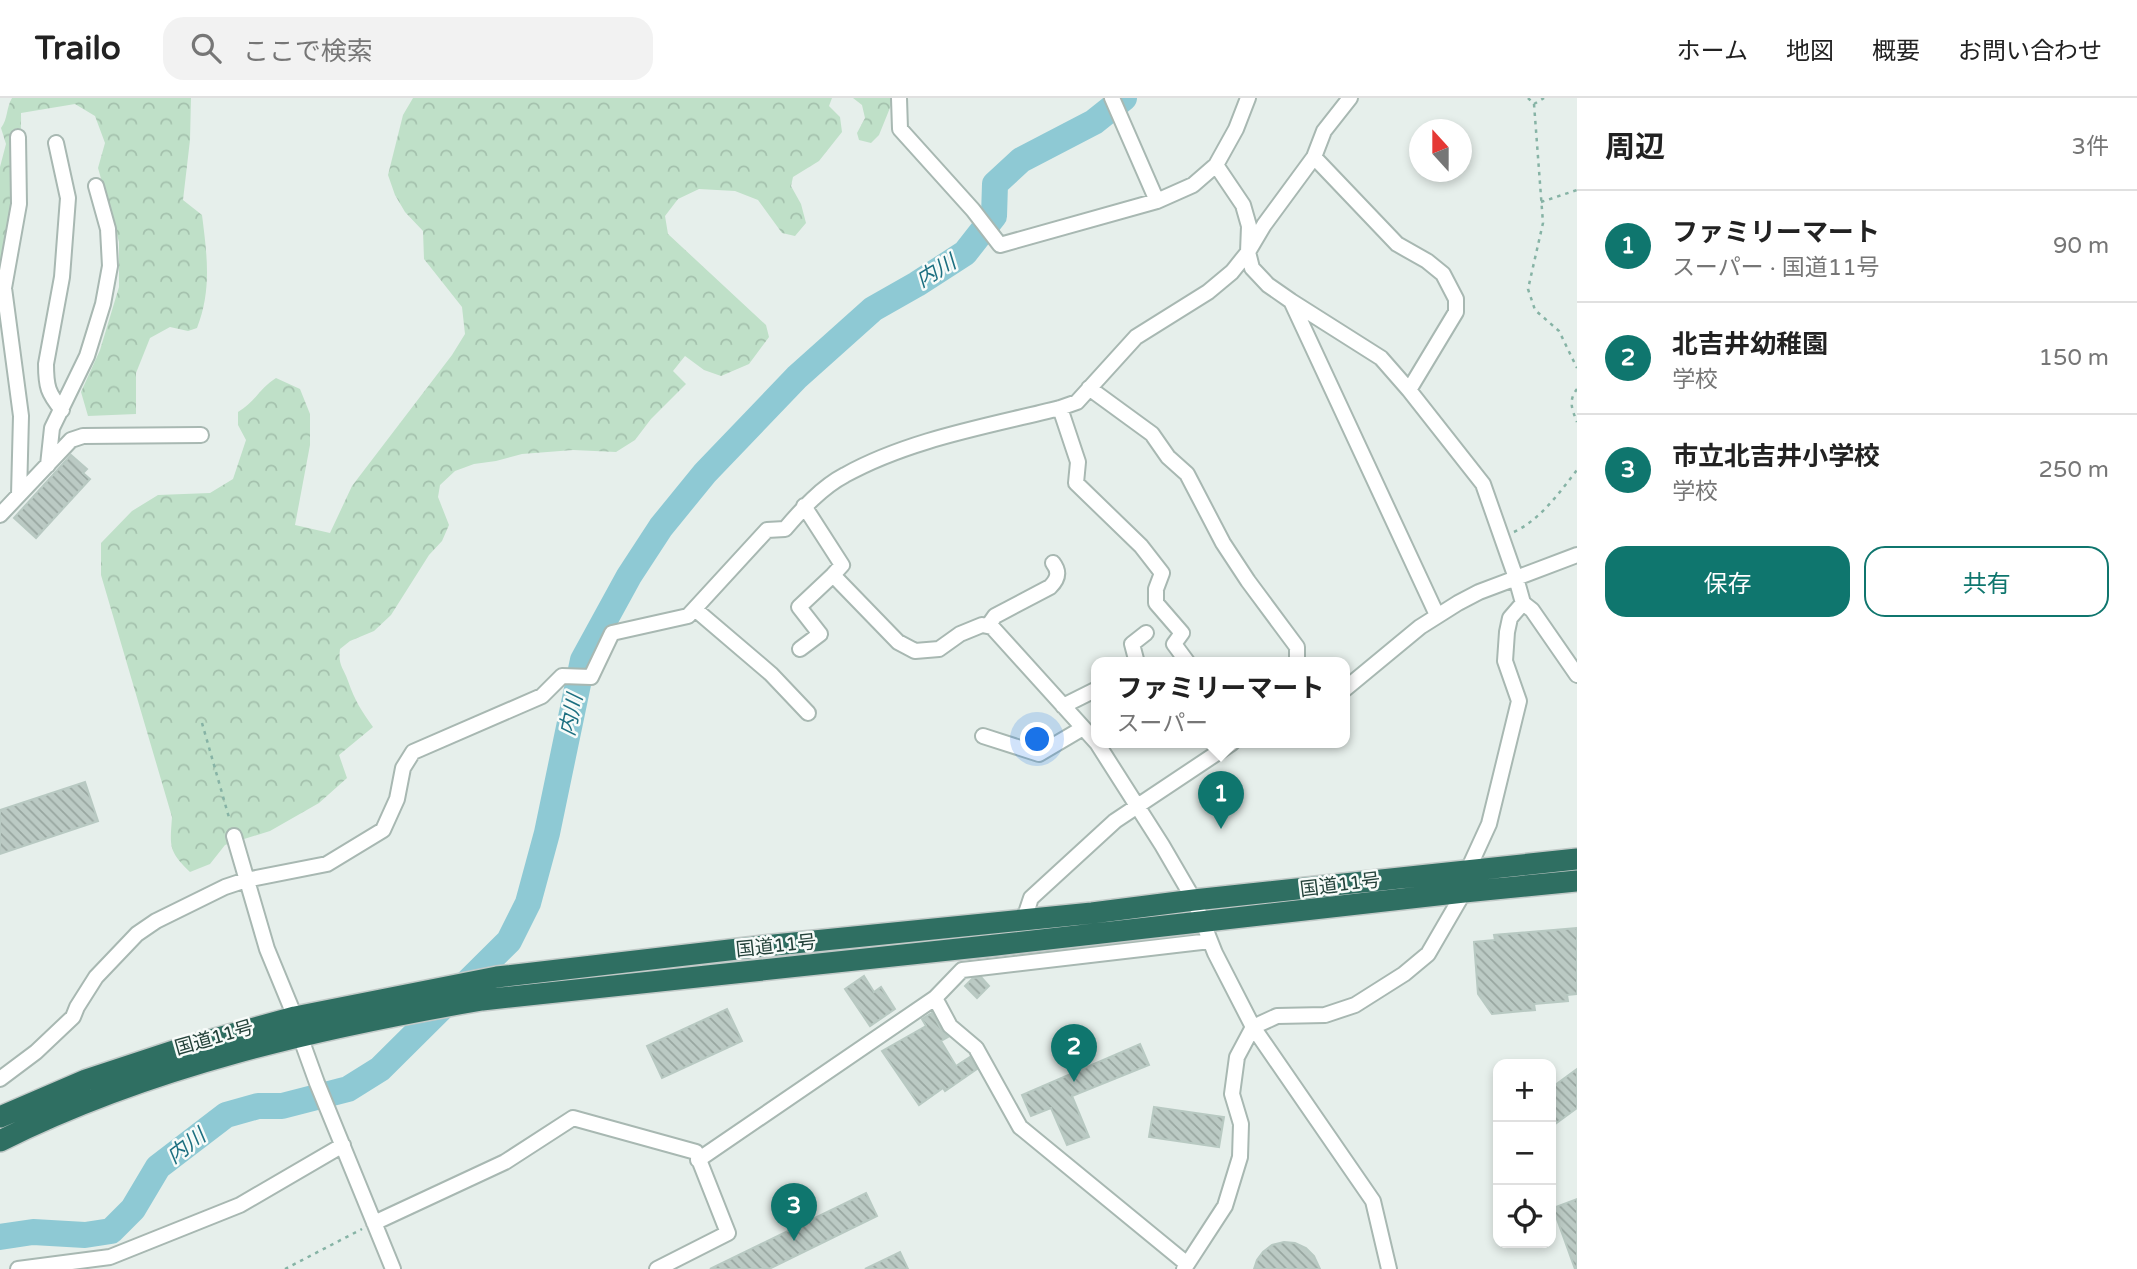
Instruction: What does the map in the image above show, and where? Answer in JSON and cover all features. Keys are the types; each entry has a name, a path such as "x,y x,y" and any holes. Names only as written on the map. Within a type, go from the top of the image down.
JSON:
{"highway":[{"name":"国道11号","path":"0,1117 86,1080 189,1046 298,1027 482,1000 1206,932 1577,859"},
{"name":"国道11号","path":"0,1142 111,1093 192,1067 298,1027 429,989 497,977 764,946 1092,914 1194,900 1465,882 1577,881"}],"street":[{"path":"900,98 900,129 1000,245 1157,201 1193,185 1216,165 1236,129 1248,98"},
{"path":"1112,98 1157,201"},
{"path":"0,1079 22,1065 73,1017 96,977 137,934 184,906 225,887 246,880 327,864 383,830 397,799 403,768 413,752 542,696 562,676 591,677 612,632 688,616 767,530 785,528 804,506 843,475 919,443 1077,402 1136,337 1208,292 1232,272 1314,157 1324,131 1350,98"},
{"path":"17,498 20,416 4,288 19,204 18,137"},
{"path":"56,143 68,198 62,277 46,377 48,393 62,410"},
{"path":"1314,157 1397,244 1427,261 1443,274 1457,299 1456,312 1409,390"},
{"path":"1216,165 1243,205 1249,226 1248,252 1252,268 1268,285 1381,358 1483,484 1522,603 1532,610 1577,675"},
{"path":"48,465 52,428 87,356 103,304 110,266 108,229 96,186"},
{"path":"1291,301 1437,615"},
{"path":"1089,388 1152,434 1168,457 1187,474 1223,542 1297,647 1297,657"},
{"path":"1060,408 1078,462 1076,483 1141,546 1162,573 1155,595 1156,603 1182,633 1174,644 1184,657"},
{"path":"0,515 71,440 83,436 201,435"},
{"path":"0,491 17,498"},
{"path":"800,649 820,634 799,607 842,565 804,506"},
{"path":"1350,685 1437,615 1479,592 1577,555"},
{"path":"988,626 995,616 1055,582 1058,575 1053,563"},
{"path":"833,575 898,642 915,650 939,649 960,634 982,625 992,627 1091,736"},
{"path":"935,998 950,1026 976,1048 1020,1127 1185,1266 1225,1206 1240,1157 1241,1124 1232,1094 1237,1057 1252,1027 1277,1016 1325,1015 1355,1005 1404,974 1428,954 1465,882 1489,824 1519,701 1505,661 1510,618 1522,603"},
{"path":"696,610 771,674 808,713"},
{"path":"1135,657 1132,644 1146,633"},
{"path":"1063,706 1091,692"},
{"path":"983,736 1039,754 1083,727"},
{"path":"1100,748 1194,900 1206,932 1252,1027 1373,1201 1389,1269"},
{"path":"1024,919 1031,898 1115,821 1224,748"},
{"path":"234,836 267,949 317,1083 393,1269"},
{"path":"698,1160 935,998 962,971 1206,932"},
{"path":"374,1223 505,1162 573,1118 696,1152 728,1233 657,1269"},
{"path":"18,1269 110,1257 240,1205 343,1144"}],"path":[{"path":"1528,98 1534,104 1543,223 1528,289 1535,310 1559,331 1577,369"},
{"path":"1534,104 1544,98"},
{"path":"1541,202 1577,190"},
{"path":"1577,389 1570,403 1577,422"},
{"path":"1502,538 1527,525 1554,499 1577,470"},
{"path":"202,723 234,836"},
{"path":"285,1269 374,1223"}],"green space":[{"path":"12,98 191,98 190,140 183,200 202,215 207,258 205,300 197,328 188,331 170,327 150,338 136,373 136,414 88,416 81,392 100,350 119,287 119,242 98,168 105,143 95,116 75,104 21,113 18,172 0,271 0,167 6,144 1,128"},
{"path":"413,98 832,98 829,106 840,117 842,132 819,161 793,177 791,186 801,204 806,223 795,236 782,233 758,200 735,191 699,189 678,199 665,216 668,234 766,325 769,337 749,364 721,376 704,370 685,356 673,371 686,384 651,419 635,440 616,452 573,450 522,454 474,464 455,471 440,485 438,497 449,525 442,541 429,555 391,615 374,631 350,641 340,649 340,663 353,694 373,727 339,755 347,778 319,803 270,831 225,845 210,864 190,872 172,848 172,817 101,575 101,543 132,511 158,495 210,493 233,479 246,440 238,425 238,412 276,378 300,389 310,414 310,445 295,525 330,533 352,486 465,334 462,307 424,259 423,231 405,212 388,175 403,115"},
{"path":"853,98 894,98 879,135 871,143 859,140 857,133 865,118 862,105"}],"building":[{"path":"71,455 87,469 83,473 90,479 36,538 14,518"},
{"path":"85,782 98,821 0,854 0,810"},
{"path":"1577,928 1577,994 1567,995 1568,1001 1534,1004 1535,1010 1492,1014 1478,994 1474,942 1495,940 1494,935"},
{"path":"864,976 874,992 881,987 895,1009 870,1026 845,989"},
{"path":"981,977 989,986 977,998 965,986 973,978"},
{"path":"727,1009 742,1041 662,1078 647,1046"},
{"path":"932,1013 948,1037 941,1041 956,1066 970,1057 977,1069 919,1105 882,1051 926,1026 922,1019"},
{"path":"1140,1044 1149,1065 1072,1096 1089,1137 1067,1145 1051,1108 1031,1116 1022,1095"},
{"path":"1577,1069 1577,1108 1556,1123 1556,1122 1556,1084"},
{"path":"1154,1107 1224,1117 1219,1147 1149,1137"},
{"path":"866,1193 877,1216 769,1269 710,1269"},
{"path":"1577,1199 1577,1269 1556,1216 1556,1207"},
{"path":"1284,1242 1306,1248 1314,1256 1320,1269 1254,1269 1263,1252 1272,1245"},
{"path":"900,1252 908,1269 865,1269"}],"waterway":[{"name":"内川","path":"0,1237 33,1232 85,1235 111,1231 133,1209 158,1167 226,1115 258,1106 282,1106 348,1089 380,1069 509,941 528,903 547,833 583,660 629,576 661,527 705,473 797,377 873,309 965,253 994,216 995,184 1021,160 1094,122 1124,98"}],"place":[{"name":"ファミリーマート","path":"1221,829"},
{"name":"北吉井幼稚園","path":"1074,1082"},
{"name":"市立北吉井小学校","path":"794,1241"}]}
